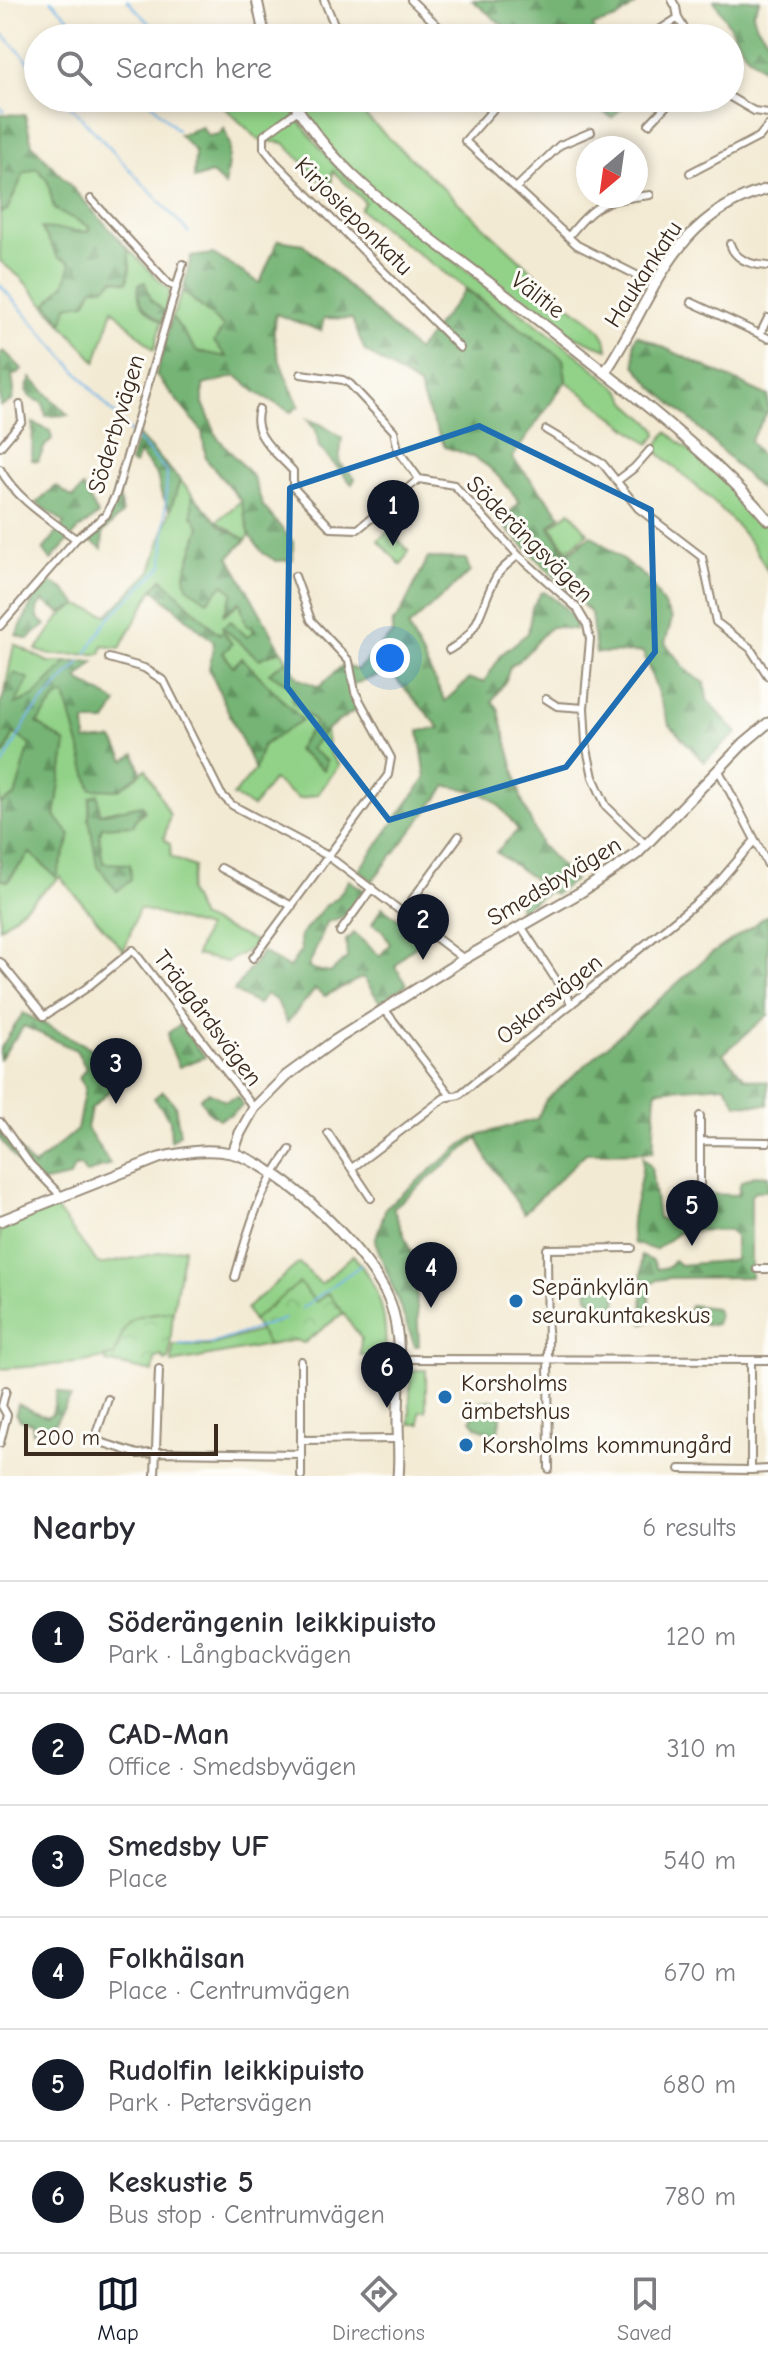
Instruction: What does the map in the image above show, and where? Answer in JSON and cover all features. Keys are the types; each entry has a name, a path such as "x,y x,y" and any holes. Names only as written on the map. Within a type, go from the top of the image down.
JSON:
{"main road":[{"path":"257,0 262,24"},
{"name":"Välitie","path":"299,112 324,147 375,197 605,372 709,459 768,520"},
{"name":"Haukankatu","path":"605,372 681,242 708,216 744,196 768,189"},
{"name":"Smedsbyvägen","path":"233,1153 254,1108 286,1076 464,959 581,892 647,846 718,769 768,723"},
{"path":"0,1221 172,1155 195,1150 233,1153 273,1173 359,1250 378,1275 393,1309 398,1359 399,1474"}],"street":[{"path":"324,0 334,24"},
{"path":"411,0 436,24"},
{"path":"672,0 682,24"},
{"path":"669,24 678,18"},
{"path":"744,105 754,111 768,113"},
{"name":"Kirjosieponkatu","path":"295,112 264,135 264,148 460,348"},
{"path":"491,112 465,141 577,245 656,285"},
{"path":"649,124 660,112"},
{"path":"690,173 759,137 768,126"},
{"path":"516,188 560,145 591,132"},
{"path":"569,236 600,204 614,199 650,195"},
{"path":"91,199 169,284 176,287"},
{"path":"730,244 732,251 744,260 768,266"},
{"name":"Söderbyvägen","path":"0,626 76,539 106,515 116,494 183,264"},
{"path":"691,302 768,338"},
{"path":"760,334 768,318"},
{"path":"259,409 256,422 259,433 293,471 293,487 331,528 358,529 419,479 398,450 394,431 350,384 343,380 301,374"},
{"path":"0,447 22,421 20,405"},
{"path":"546,430 603,464 638,508 702,557 716,622 750,648 768,676"},
{"path":"617,481 650,450"},
{"path":"0,469 26,501 76,539"},
{"name":"Söderängsvägen","path":"419,479 454,485 518,555 570,601 587,625 590,648 584,708 586,744 593,777 606,806 647,846"},
{"path":"449,650 468,637 484,611 496,575 518,555"},
{"path":"253,958 388,775 391,758 355,692 349,661 311,620 295,576"},
{"path":"109,658 144,668 164,681 221,794 232,805 328,856 464,959"},
{"path":"546,699 557,706 584,708"},
{"path":"718,769 768,865"},
{"path":"403,912 459,836"},
{"name":"Oskarsvägen","path":"352,1168 444,1098 459,1095 695,904 718,883 755,840"},
{"path":"221,868 292,906"},
{"path":"340,932 372,888"},
{"path":"521,926 571,1003"},
{"name":"Trädgårdsvägen","path":"0,962 44,1016 85,989 133,950 254,1108"},
{"path":"385,1010 451,1096"},
{"path":"700,1116 700,1199"},
{"path":"0,1122 30,1164 62,1197"},
{"path":"328,1133 371,1198"},
{"path":"701,1141 768,1142"},
{"path":"235,1277 257,1203 290,1150"},
{"path":"549,1469 547,1249 632,1248"},
{"path":"757,1269 768,1269"},
{"path":"398,1359 768,1360"},
{"path":"751,1360 751,1470"},
{"path":"301,1361 301,1476"},
{"path":"155,1476 159,1369"},
{"path":"0,1443 7,1415 2,1406 6,1390"},
{"path":"108,1399 94,1440 138,1454 301,1454"},
{"path":"302,1440 398,1439"},
{"path":"680,1469 768,1469"}],"highlighted area":[{"path":"479,426 651,510 655,652 566,767 389,820 287,687 290,488"}],"green space":[{"path":"472,0 642,0 616,19 600,24 501,24"},
{"path":"714,0 760,0 753,14 757,26 768,39 768,73 744,51 744,24 728,24"},
{"path":"230,112 294,112 319,147 360,190 585,361 621,391 628,403 656,428 657,435 649,444 566,381 563,359 376,223 360,209 365,202 333,171 330,190 284,143 259,140"},
{"path":"305,112 361,112 555,294 599,329 608,349 546,320 384,201 359,179"},
{"path":"603,112 618,112 612,118"},
{"path":"0,114 25,115 32,144 128,249 130,268 127,282 114,279 106,286 93,288 85,303 67,306 63,323 47,303 65,284 71,263 58,257 41,228 88,232 90,227 54,209 48,182 37,168 24,173 7,210 0,213"},
{"path":"202,127 208,136 219,134 224,128 230,145 225,186 211,173 194,179 195,151 179,135"},
{"path":"38,168 48,182 54,209 90,226 71,263 65,284 48,304 67,305 93,288 106,286 130,268 128,249 170,291 154,350 113,309 96,362 21,278 0,261 0,213 7,210 24,173"},
{"path":"278,240 303,244 417,351 465,290 563,359 566,381 512,458 561,515 549,527 568,554 591,535 648,579 672,619 665,643 689,673 705,683 707,700 737,733 704,762 669,724 643,652 596,653 591,613 500,522 520,502 503,481 480,461 445,447 419,386 365,351 352,319 324,318 321,331 276,314 276,349 299,406 291,412 257,393 237,376 203,385 203,403 217,437 253,477 263,506 293,542 293,560 276,561 263,553 250,536 241,501 206,459 202,431 156,375 172,317 197,351 227,357 214,342 224,327 183,291 191,257 213,254 260,283"},
{"path":"145,282 151,300 165,312 162,322 141,302 139,285"},
{"path":"183,291 224,327 228,358 197,352 172,317"},
{"path":"637,335 768,396 768,411 750,441 768,465 768,497 690,419 653,387 635,365 634,342"},
{"path":"4,351 22,369 12,375 12,401 0,406 0,354"},
{"path":"31,378 68,415 46,416 43,403 30,397 26,390"},
{"path":"307,419 342,438 339,462 355,479 352,484 319,447 316,431"},
{"path":"33,423 50,431 52,439 38,461 32,460"},
{"path":"667,432 727,482 768,528 768,572 732,521 654,449"},
{"path":"138,435 180,480 170,510 161,493 157,475 139,453 135,465 130,463"},
{"path":"180,480 192,494 192,515 200,527 185,574 224,584 234,593 225,614 241,602 256,630 247,638 259,659 281,650 287,660 270,673 293,688 292,701 315,722 297,751 323,769 310,750 326,730 329,753 339,765 318,794 299,799 273,780 253,807 233,796 254,771 262,746 301,720 242,658 233,667 223,652 223,631 219,634 162,579 153,589 120,648 103,646 101,654 51,655 36,650 58,619 70,609 78,605 108,615 151,571"},
{"path":"56,486 73,498 83,487 98,515 79,529 51,560 43,550 65,523 37,503"},
{"path":"192,494 221,526 246,540 229,557 281,650 259,659 222,627 231,621 247,637 255,630 246,625 240,602 223,615 233,593 224,584 207,601 187,587 185,574 200,527 192,515"},
{"path":"119,497 122,514 103,532 102,549 86,538 106,521"},
{"path":"241,501 250,535 246,540 217,521"},
{"path":"570,511 588,533 568,551 551,527"},
{"path":"389,531 409,551 401,565 378,540"},
{"path":"428,558 466,559 470,572 408,627 445,701 469,679 484,682 502,654 528,633 532,608 541,593 544,592 564,608 572,617 576,629 548,629 523,657 510,666 506,680 492,701 498,708 522,801 541,845 574,880 555,894 550,891 519,910 519,900 535,880 496,852 518,830 496,803 472,791 447,786 372,881 359,870 426,778 419,731 440,728 390,672 350,685 358,708 326,730 310,749 327,761 324,770 297,750 315,722 292,701 293,688 269,673 287,660 299,679 319,687 343,665 357,670 392,634 392,624"},
{"path":"162,579 219,634 223,631 232,644 223,653 233,666 242,658 302,720 262,746 255,770 209,669 214,642 153,589"},
{"path":"48,581 64,589 78,605 61,613 43,601 37,609 38,618 46,625 28,639 16,635 34,599"},
{"path":"14,644 48,662 67,662 35,696 13,705 14,674 5,691"},
{"path":"95,661 77,679 117,703 106,722 85,722 86,741 113,739 125,760 135,754 141,773 118,790 91,789 65,695 57,698 37,723 66,743 55,816 71,836 56,877 30,853 7,881 0,879 0,804 15,796 30,745 14,733 5,754 0,749 0,704 14,673 29,679 15,704 35,696 67,662"},
{"path":"65,694 91,788 118,790 146,769 170,815 164,839 170,844 171,857 194,867 188,891 201,918 259,943 227,962 196,955 206,928 139,908 124,951 60,877 0,928 0,879 8,881 30,852 55,876 55,816 66,743 37,723 57,698","holes":["98,795 99,814 143,806 145,811 134,820 102,827 99,836 103,863 89,818 90,798"]},
{"path":"14,733 31,745 15,797 0,804 0,749 5,753"},
{"path":"98,794 100,814 142,805 144,810 134,825 102,827 99,836 103,863 130,864 131,880 117,891 97,865 89,818 90,798"},
{"path":"349,880 365,891 345,916 327,922 308,968 330,973 347,958 346,940 354,933 380,956 390,944 382,930 372,924 382,907 425,939 406,953 395,967 407,984 380,1002 363,977 325,996 315,989 287,1023 277,1001 266,994 258,1005 234,991 262,952 289,968 301,950 300,936 324,907 338,897"},
{"path":"768,915 768,1015 723,1054 745,1078 768,1082 768,1105 737,1104 725,1085 656,1090 653,1152 586,1153 524,1213 488,1160 478,1138 393,1208 415,1262 419,1346 415,1346 375,1241 386,1207 464,1143 481,1134 537,1119 546,1100 708,956"},
{"path":"23,1013 120,1063 120,1080 91,1109 87,1128 110,1164 86,1174 81,1166 74,1167 70,1177 35,1184 0,1139 0,1126 33,1167 77,1130 85,1087 79,1078 86,1068 76,1050 24,1026 0,1059 0,1049"},
{"path":"179,1025 205,1057 179,1067 168,1042 168,1033"},
{"path":"163,1091 175,1105 180,1134 171,1141 170,1120 154,1098"},
{"path":"209,1092 225,1101 238,1097 243,1105 219,1119 207,1110 200,1098"},
{"path":"643,1157 651,1167 658,1219 680,1219 698,1207 711,1203 708,1194 738,1195 741,1182 756,1175 768,1176 768,1191 755,1191 751,1195 751,1277 657,1280 649,1285 650,1322 643,1323 641,1256 653,1261 657,1269 669,1267 674,1260 680,1265 735,1260 735,1237 730,1231 700,1230 678,1233 655,1250 633,1243 632,1221"},
{"path":"54,1206 99,1265 184,1248 173,1311 133,1319 124,1331 115,1356 78,1363 0,1369 0,1228"},
{"path":"353,1255 369,1278 380,1302 385,1327 385,1355 360,1355 361,1338 343,1313 304,1343 295,1340 172,1363 173,1345 208,1346 259,1331 246,1309 299,1263 321,1284"},
{"path":"299,1283 316,1302 328,1293 343,1313 304,1343 295,1340 268,1345 253,1320"},
{"path":"587,1284 617,1284 616,1313 601,1312 588,1296"},
{"path":"690,1305 715,1308 719,1315 716,1324 697,1319 688,1311"},
{"path":"173,1311 169,1359 165,1361 162,1356 155,1358 153,1372 106,1362 105,1357 115,1355 124,1331 133,1319"},
{"path":"410,1370 426,1370 426,1411 420,1411 420,1424 410,1424"},
{"path":"57,1391 71,1397 51,1429 37,1429 33,1433 32,1423 20,1420 16,1413 18,1404 46,1417 52,1414"},
{"path":"497,1401 501,1414 496,1435 477,1427 471,1420 478,1402"}],"waterway":[{"path":"51,0 74,24"},
{"path":"127,0 150,24"},
{"path":"0,31 24,56"},
{"path":"0,107 4,111"},
{"path":"76,112 189,233"},
{"path":"160,112 177,130"},
{"path":"0,285 131,433"},
{"path":"86,654 108,619 163,565 167,472 135,437"},
{"path":"0,770 29,717 80,662"},
{"path":"302,1308 361,1265"},
{"path":"179,1344 211,1344 284,1319"}],"place":[{"name":"Söderängenin leikkipuisto","path":"393,546"},
{"name":"CAD-Man","path":"423,960"},
{"name":"Smedsby UF","path":"116,1104"},
{"name":"Rudolfin leikkipuisto","path":"692,1246"},
{"name":"Sepänkylän seurakuntakeskus","path":"516,1301"},
{"name":"Folkhälsan","path":"431,1308"},
{"name":"Korsholms ämbetshus","path":"445,1397"},
{"name":"Keskustie 5","path":"387,1408"},
{"name":"Korsholms kommungård","path":"466,1445"}]}
